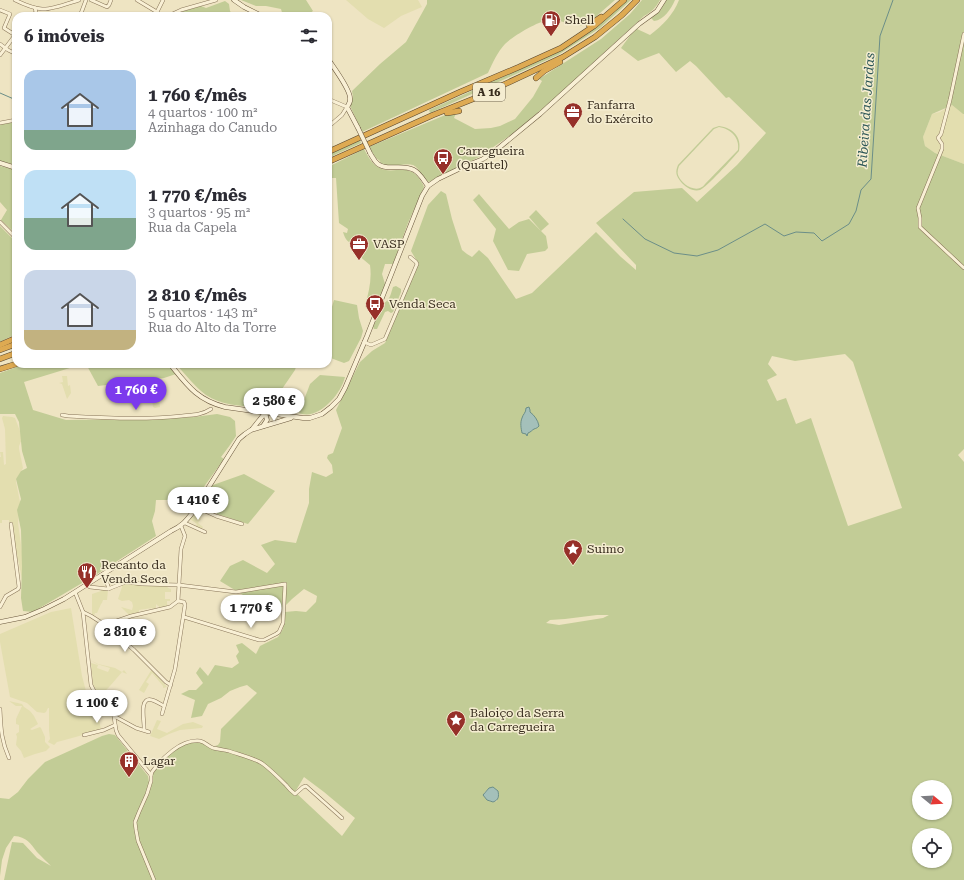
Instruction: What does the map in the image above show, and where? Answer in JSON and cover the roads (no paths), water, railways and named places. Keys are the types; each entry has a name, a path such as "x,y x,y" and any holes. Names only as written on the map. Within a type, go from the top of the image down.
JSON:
{"highway":[{"name":"A 16","path":"332,150 561,48 594,26 624,0"},
{"name":"A 16","path":"332,160 473,99 563,57 584,45 601,32 622,15 637,0"},
{"path":"589,25 612,11"},
{"path":"536,78 544,71 553,67 563,57"},
{"path":"460,92 493,74"},
{"path":"433,116 440,116 450,112 459,111"},
{"path":"0,345 12,340"},
{"path":"0,350 12,346"},
{"path":"0,359 12,354"},
{"path":"0,369 12,365"}],"main road":[{"path":"234,0 254,12"},
{"path":"173,368 192,390 207,401 225,407 303,418 310,418 322,414 340,399 422,196 428,186 438,179 483,159 495,151 540,114 639,24 657,11 664,0"},
{"path":"332,65 350,94 350,102 347,107 375,161 386,168 407,167 413,169 428,186"},
{"path":"0,164 12,167"},
{"path":"253,411 256,416 257,424"},
{"path":"0,622 25,617 64,599 183,524 196,507 237,442 257,424 265,413"},
{"path":"263,426 267,420 265,413"},
{"path":"251,430 293,417"}],"street":[{"path":"15,0 43,9 49,9 68,1 79,0"},
{"path":"81,12 86,0"},
{"path":"91,0 107,7 109,6 111,0"},
{"path":"137,0 155,12"},
{"path":"159,12 163,0"},
{"path":"176,12 216,0"},
{"path":"33,7 36,12"},
{"path":"31,12 33,7"},
{"path":"38,12 43,9"},
{"path":"0,10 10,14 4,28 12,32"},
{"path":"964,34 950,100 941,134 938,138 942,144 942,149 918,208 920,227 964,268"},
{"path":"0,55 12,41"},
{"path":"0,44 12,52"},
{"path":"332,101 347,107 342,115 332,124"},
{"path":"0,123 12,121"},
{"path":"0,222 12,234"},
{"path":"364,342 371,345 385,339 417,264 410,257"},
{"path":"62,415 127,418 168,417 205,413 211,410"},
{"path":"196,507 216,516 242,524"},
{"path":"0,607 6,596 18,589 19,586 11,524"},
{"path":"178,601 181,549 185,536 183,524 205,532"},
{"path":"104,574 109,589"},
{"path":"86,585 90,588 109,589 126,582 179,585 236,592 285,584 283,623 279,632 264,640 259,640 184,617"},
{"path":"75,592 83,612 90,685 96,695 110,705 113,710 118,735 151,775"},
{"path":"105,625 131,616 170,607 178,601 184,602 184,617 175,669 162,714"},
{"path":"83,612 105,625 171,685"},
{"path":"144,730 143,705 145,701 148,699 152,700 164,706"},
{"path":"0,709 0,723 3,743 9,758"},
{"path":"114,716 136,728 149,732"},
{"path":"84,735 104,730 115,725"},
{"path":"154,880 138,841 135,822 149,788 151,775 156,767 168,753 177,747 192,742 201,741 213,748 236,753 262,763 295,794 306,786 342,818"}],"water":[{"path":"529,407 530,412 536,418 539,426 528,433 527,436 526,434 522,433 521,424 526,408"},
{"path":"493,787 498,791 498,798 493,802 487,800 483,795 489,788"}],"waterway":[{"name":"Ribeira das Jardas","path":"623,219 645,239 674,253 697,256 718,250 765,224 784,236 796,232 814,233 822,241 849,224 856,211 861,190 871,179 880,36 893,0"},
{"path":"0,93 12,98"}],"place":[{"name":"Shell","path":"551,37"},
{"name":"Fanfarra do Exército","path":"573,129"},
{"name":"Carregueira (Quartel)","path":"443,175"},
{"name":"VASP","path":"359,261"},
{"name":"Venda Seca","path":"375,321"},
{"name":"Suimo","path":"573,566"},
{"name":"Recanto da Venda Seca","path":"87,589"},
{"name":"Baloiço da Serra da Carregueira","path":"456,737"},
{"name":"Lagar","path":"129,778"}]}
